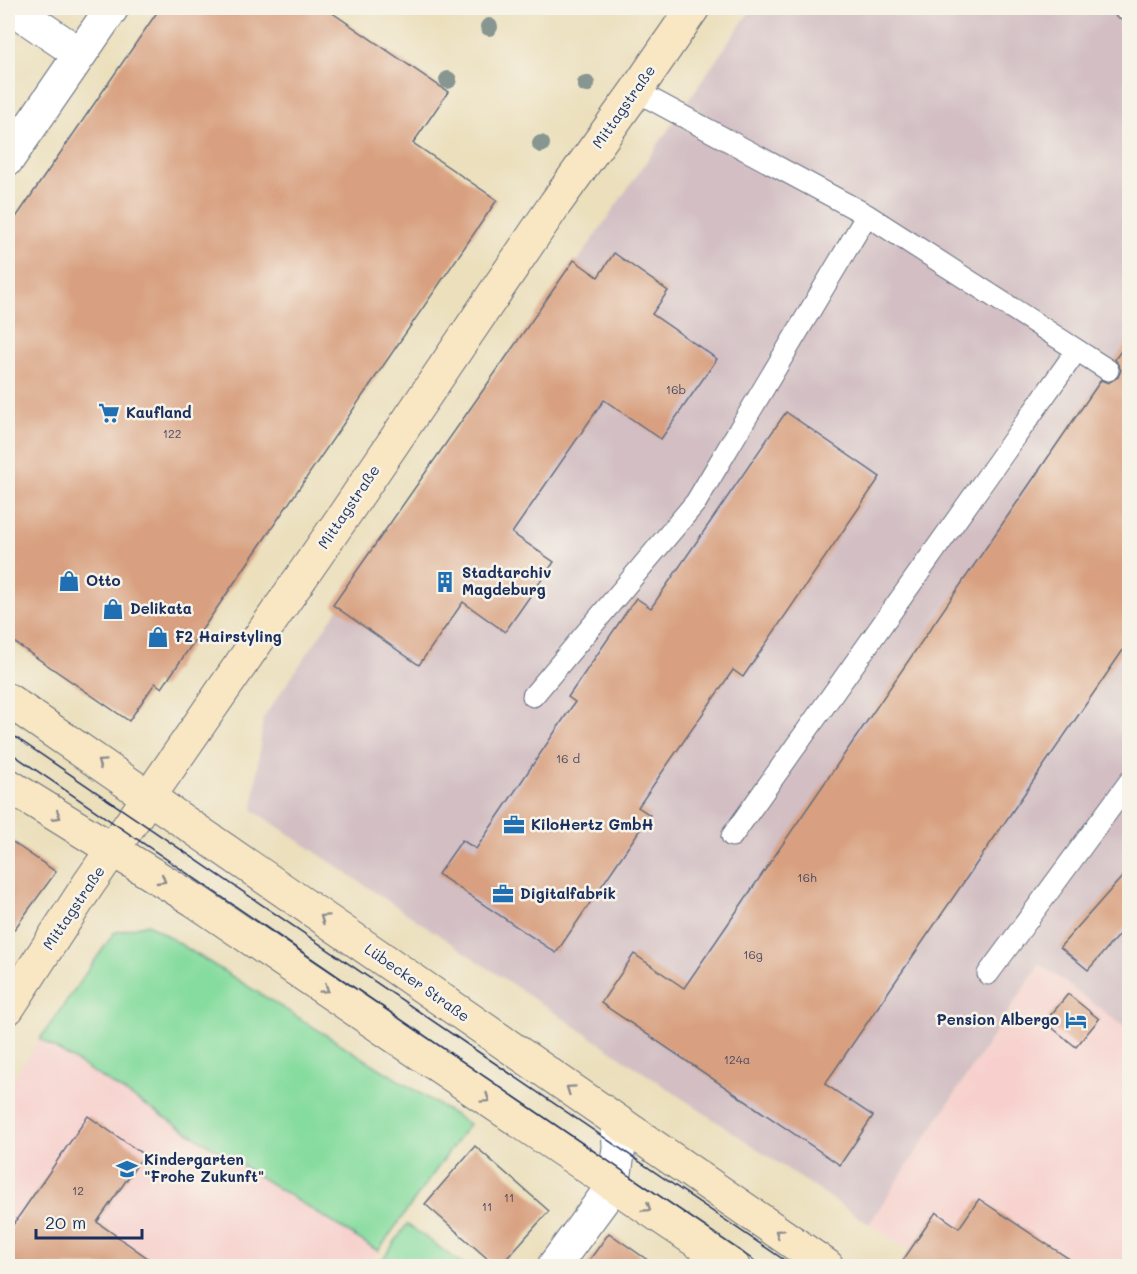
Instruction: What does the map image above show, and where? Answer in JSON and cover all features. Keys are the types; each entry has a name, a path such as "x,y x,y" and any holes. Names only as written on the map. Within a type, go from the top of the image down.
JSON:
{"main road":[{"name":"Mittagstraße","path":"8,1008 112,850 555,204 693,8"},
{"name":"Lübecker Straße","path":"8,700 827,1266"},
{"path":"8,785 194,900 733,1266"}],"street":[{"path":"12,8 80,54"},
{"path":"8,159 112,8"},
{"path":"554,1266 614,1186 619,1148 618,1123"}],"lane":[{"path":"1123,8 1130,12"},
{"path":"636,91 867,215 1108,370"},
{"path":"533,696 696,502 867,215"},
{"path":"732,836 1077,350"},
{"path":"988,974 1130,781"}],"shaded area":[{"path":"752,8 1129,8 1129,1030 1040,964 869,1224 253,810 263,718"},
{"path":"1041,964 1129,1030 1129,1266 931,1266 869,1224"},
{"name":"Kindergarten \"Frohe Zukunft\"","path":"40,1039 378,1251 368,1266 8,1266 8,1086"}],"green space":[{"path":"148,924 469,1124 378,1251 40,1039 114,933"},
{"path":"407,1224 465,1266 378,1266"}],"building":[{"path":"160,8 325,8 448,92 413,143 497,200 162,688 155,683 129,721 8,638 8,229"},
{"path":"614,253 668,291 652,314 717,359 661,439 604,400 512,533 554,562 505,632 463,602 419,665 333,605 574,260 598,277"},
{"path":"1130,339 1130,640 825,1084 873,1116 840,1165 601,1003 634,954 684,988 1101,380 1108,383 1118,377 1121,370 1115,359"},
{"path":"786,412 880,477 743,677 733,670 638,807 650,815 556,953 438,874 462,840 476,849 575,702 568,697 636,598 651,608"},
{"path":"8,839 56,872 8,938"},
{"path":"1130,868 1130,922 1088,970 1060,947"},
{"path":"1068,994 1099,1019 1076,1047 1045,1022"},
{"path":"88,1116 144,1155 97,1222 159,1266 8,1266 8,1232"},
{"path":"475,1146 549,1211 500,1266 496,1266 425,1204"},
{"path":"979,1199 1080,1266 899,1266 936,1212 959,1228"},
{"path":"609,1233 656,1266 585,1266"}],"tram line":[{"path":"8,732 793,1266"},
{"path":"8,751 762,1266"}],"place":[{"name":"Kaufland","path":"109,413"},
{"name":"Otto","path":"69,581"},
{"name":"Stadtarchiv Magdeburg","path":"445,582"},
{"name":"Delikata","path":"113,609"},
{"name":"F2 Hairstyling","path":"158,637"},
{"name":"KiloHertz GmbH","path":"514,825"},
{"name":"Digitalfabrik","path":"503,894"},
{"name":"Pension Albergo","path":"1076,1020"},
{"name":"Kindergarten \"Frohe Zukunft\"","path":"127,1169"}]}
